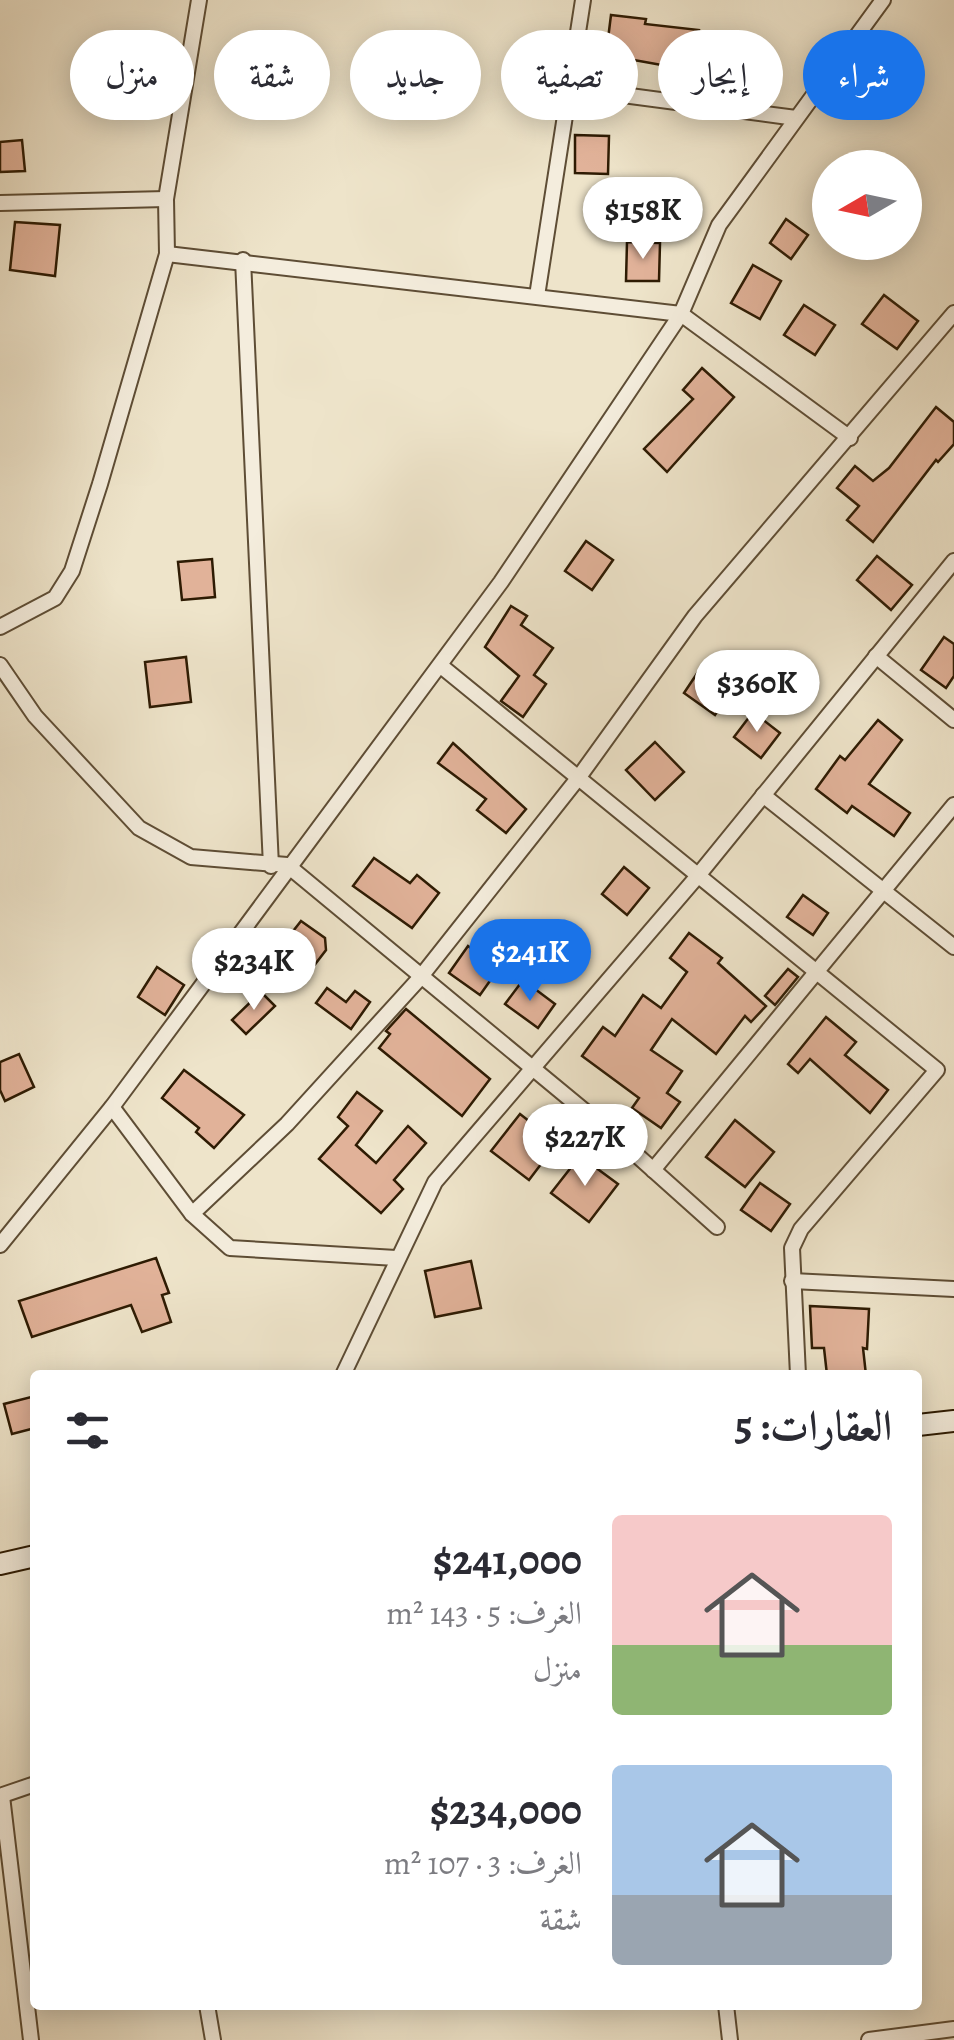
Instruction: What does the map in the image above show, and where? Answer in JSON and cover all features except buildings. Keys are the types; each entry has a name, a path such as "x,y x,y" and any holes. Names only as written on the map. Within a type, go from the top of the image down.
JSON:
{"street":[{"path":"0,627 55,598 72,571 167,254 166,199 199,0"},
{"path":"579,30 583,0"},
{"path":"0,1245 112,1107 279,866 442,666 681,314 719,225 883,0"},
{"path":"638,97 796,118"},
{"path":"537,296 565,120"},
{"path":"0,203 166,199"},
{"path":"167,254 681,314 850,438"},
{"path":"242,260 279,866"},
{"path":"192,1214 287,1124 419,978 579,777 695,616 954,314"},
{"path":"345,1370 435,1182 696,878 954,561"},
{"path":"876,656 954,720"},
{"path":"0,665 35,716 139,828 190,857 279,866 653,1170 717,1228"},
{"path":"442,666 696,878 937,1070 801,1229 792,1248 798,1370"},
{"path":"763,794 954,947"},
{"path":"653,1170 954,806"},
{"path":"112,1107 213,1237 248,1252 396,1258"},
{"path":"792,1281 954,1289"},
{"path":"922,1425 954,1421"},
{"path":"0,1564 30,1557"},
{"path":"30,1786 1,1796 31,2040"},
{"path":"208,2010 213,2040"},
{"path":"727,2010 730,2040"},
{"path":"868,2040 954,2029"}]}
